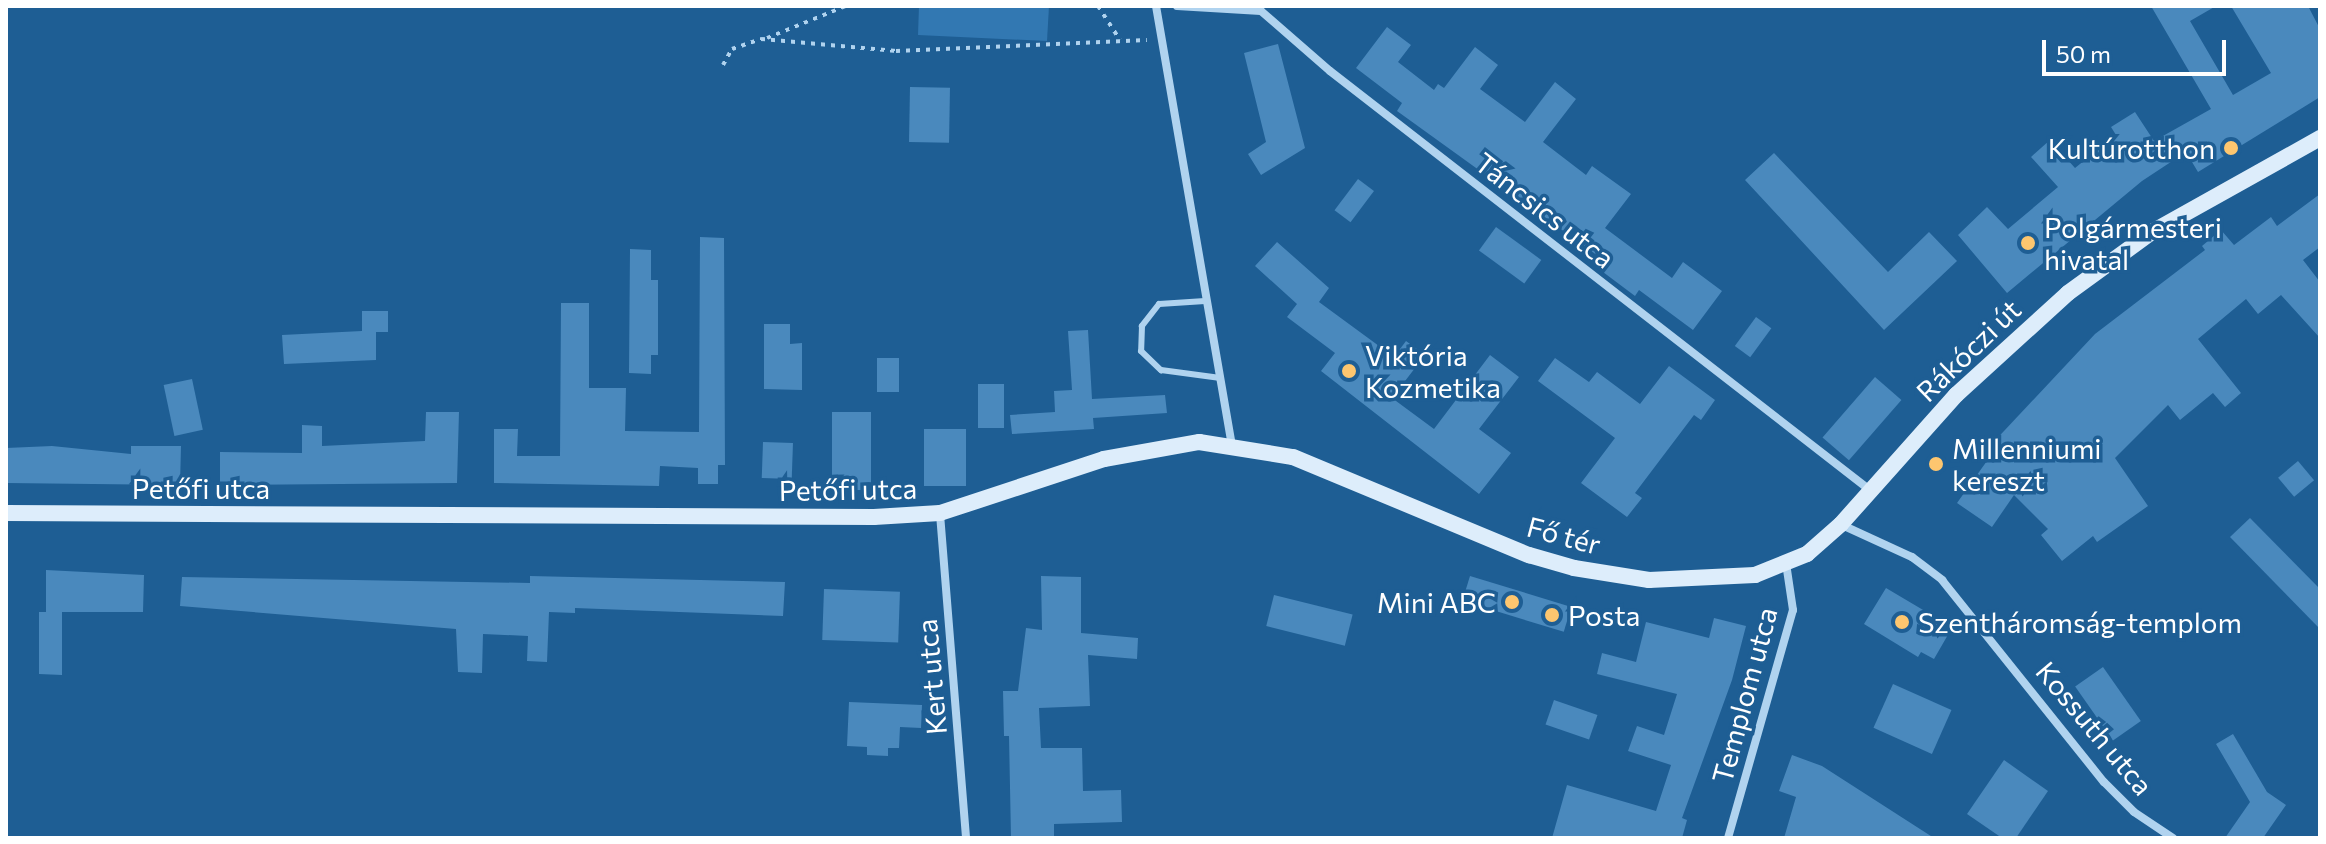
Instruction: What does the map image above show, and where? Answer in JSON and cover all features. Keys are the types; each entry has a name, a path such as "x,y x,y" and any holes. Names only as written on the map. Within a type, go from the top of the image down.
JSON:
{"main road":[{"name":"Rákóczi út","path":"1871,491 1956,395 2068,293 2152,232 2320,138"},
{"name":"Petőfi utca","path":"6,513 874,517 940,513 1104,459 1199,442 1232,448"},
{"name":"Fő tér","path":"1232,448 1293,457 1529,555 1574,568 1691,580 1755,575 1807,554 1841,524 1871,491"}],"street":[{"path":"1156,6 1232,448"},
{"name":"Táncsics utca","path":"1177,6 1261,11 1330,71 1871,491"},
{"name":"Kert utca","path":"940,513 966,838"},
{"name":"Kossuth utca","path":"1841,524 1912,557 1942,580 2104,782 2134,812 2173,838"},
{"name":"Templom utca","path":"1728,838 1793,610 1786,563"}],"lane":[{"path":"1205,301 1159,304 1142,326 1141,351 1161,370 1220,378"}],"path":[{"path":"723,65 732,49 799,29 846,6"},
{"path":"1098,6 1120,40"},
{"path":"761,39 896,51 1161,40"}],"shaded area":[{"path":"919,6 1049,6 1047,41 918,35"}],"building":[{"path":"2151,6 2216,6 2190,21 2233,95 2271,73 2231,6 2308,6 2320,29 2320,97 2198,172 2186,152 2142,181 2007,293 1958,235 1987,207 2008,229 2058,187 2031,157 2050,140 2075,168 2116,135 2111,127 2135,112 2154,141 2211,109"},
{"path":"1387,27 1411,45 1398,62 1434,90 1438,84 1444,88 1475,47 1498,65 1480,89 1525,122 1555,82 1576,99 1543,142 1586,175 1592,166 1631,194 1605,228 1672,278 1683,262 1722,291 1693,330 1639,290 1635,296 1599,269 1605,261 1397,111 1402,103 1356,68"},
{"path":"1278,44 1305,148 1261,175 1248,154 1266,142 1244,53"},
{"path":"910,87 950,88 949,143 909,142"},
{"path":"1774,153 1888,272 1929,232 1957,261 1884,330 1745,180"},
{"path":"1358,179 1374,191 1351,222 1335,210"},
{"path":"2320,194 2320,247 2303,260 2320,282 2320,338 2281,295 2258,314 2246,299 2198,339 2241,393 2225,407 2213,393 2180,420 2168,405 2115,458 2148,506 2097,542 2093,536 2062,561 2041,535 2048,529 2014,495 1992,527 1957,503 1994,451 1989,447 2095,334 2205,250 2202,246 2221,230 2234,245 2271,217 2277,226"},
{"path":"1496,227 1541,260 1524,283 1479,250"},
{"path":"700,237 724,238 725,465 718,465 718,484 698,484 698,468 660,466 659,486 494,483 494,429 518,429 517,456 560,456 561,303 589,303 589,388 626,388 625,431 699,432"},
{"path":"1277,242 1329,288 1319,302 1394,357 1406,341 1425,355 1392,398 1434,429 1490,355 1519,377 1479,429 1511,453 1479,494 1321,371 1335,353 1287,317 1297,304 1255,266"},
{"path":"630,249 651,250 651,280 658,280 658,355 651,355 651,374 629,373"},
{"path":"362,311 388,311 388,332 376,332 376,360 284,364 282,335 362,331"},
{"path":"1756,317 1771,328 1750,357 1735,346"},
{"path":"764,324 790,324 790,344 802,343 802,390 764,389"},
{"path":"1088,330 1092,399 1165,395 1167,413 1093,418 1094,429 1012,434 1010,415 1055,412 1054,391 1072,390 1068,331"},
{"path":"877,358 899,358 899,392 877,392"},
{"path":"1555,358 1589,382 1597,372 1640,404 1669,366 1715,400 1701,420 1694,415 1635,493 1642,498 1627,517 1581,483 1615,438 1538,381"},
{"path":"1875,377 1901,400 1849,460 1823,437"},
{"path":"192,379 203,430 174,436 164,385"},
{"path":"978,384 1004,384 1004,428 978,428"},
{"path":"426,412 459,412 457,483 220,485 220,452 302,453 302,425 322,426 322,446 425,441"},
{"path":"832,412 871,412 871,490 832,490"},
{"path":"924,429 966,429 966,486 924,486"},
{"path":"763,442 793,443 792,479 762,478"},
{"path":"52,446 131,454 131,446 181,446 180,485 6,483 6,448"},
{"path":"2298,461 2314,480 2294,497 2278,478"},
{"path":"2250,518 2320,589 2320,629 2230,537"},
{"path":"46,570 144,575 143,612 62,612 62,675 39,674 39,612 46,612"},
{"path":"530,576 785,582 783,616 575,608 575,613 549,612 547,662 527,661 528,636 483,634 482,673 458,672 456,629 180,606 182,577 530,583"},
{"path":"1041,576 1081,577 1081,633 1138,638 1137,659 1088,655 1090,706 1039,708 1041,748 1082,748 1083,791 1121,790 1122,822 1054,824 1054,838 1011,838 1009,736 1004,736 1003,691 1018,691 1026,628 1042,630"},
{"path":"1470,576 1571,607 1564,632 1462,601"},
{"name":"Szentháromság-templom","path":"1886,588 1940,620 1937,625 1949,633 1934,659 1921,652 1918,657 1864,624"},
{"path":"824,589 900,592 898,643 822,640"},
{"path":"1274,595 1353,615 1345,646 1266,626"},
{"path":"1714,618 1746,626 1732,680 1682,818 1687,820 1682,838 1552,838 1567,785 1656,811 1671,765 1628,751 1637,726 1664,735 1677,694 1597,674 1602,653 1636,662 1646,622 1709,638"},
{"path":"2103,667 2141,721 2113,741 2075,687"},
{"path":"1893,684 1951,710 1932,754 1873,728"},
{"path":"1554,700 1597,715 1589,740 1546,725"},
{"path":"849,702 922,705 921,728 900,727 899,748 888,748 888,756 867,755 867,747 847,746"},
{"path":"2233,734 2267,792 2286,805 2263,838 2225,838 2250,802 2216,744"},
{"path":"1792,755 1822,766 1934,838 1784,838 1796,797 1779,791"},
{"path":"2004,760 2048,791 2016,838 2002,838 1967,814"}],"place":[{"name":"Kultúrotthon","path":"2231,148"},
{"name":"Polgármesteri hivatal","path":"2028,243"},
{"name":"Viktória Kozmetika","path":"1349,371"},
{"name":"Millenniumi kereszt","path":"1936,464"},
{"name":"Mini ABC","path":"1512,602"},
{"name":"Posta","path":"1552,615"},
{"name":"Szentháromság-templom","path":"1902,622"}]}
